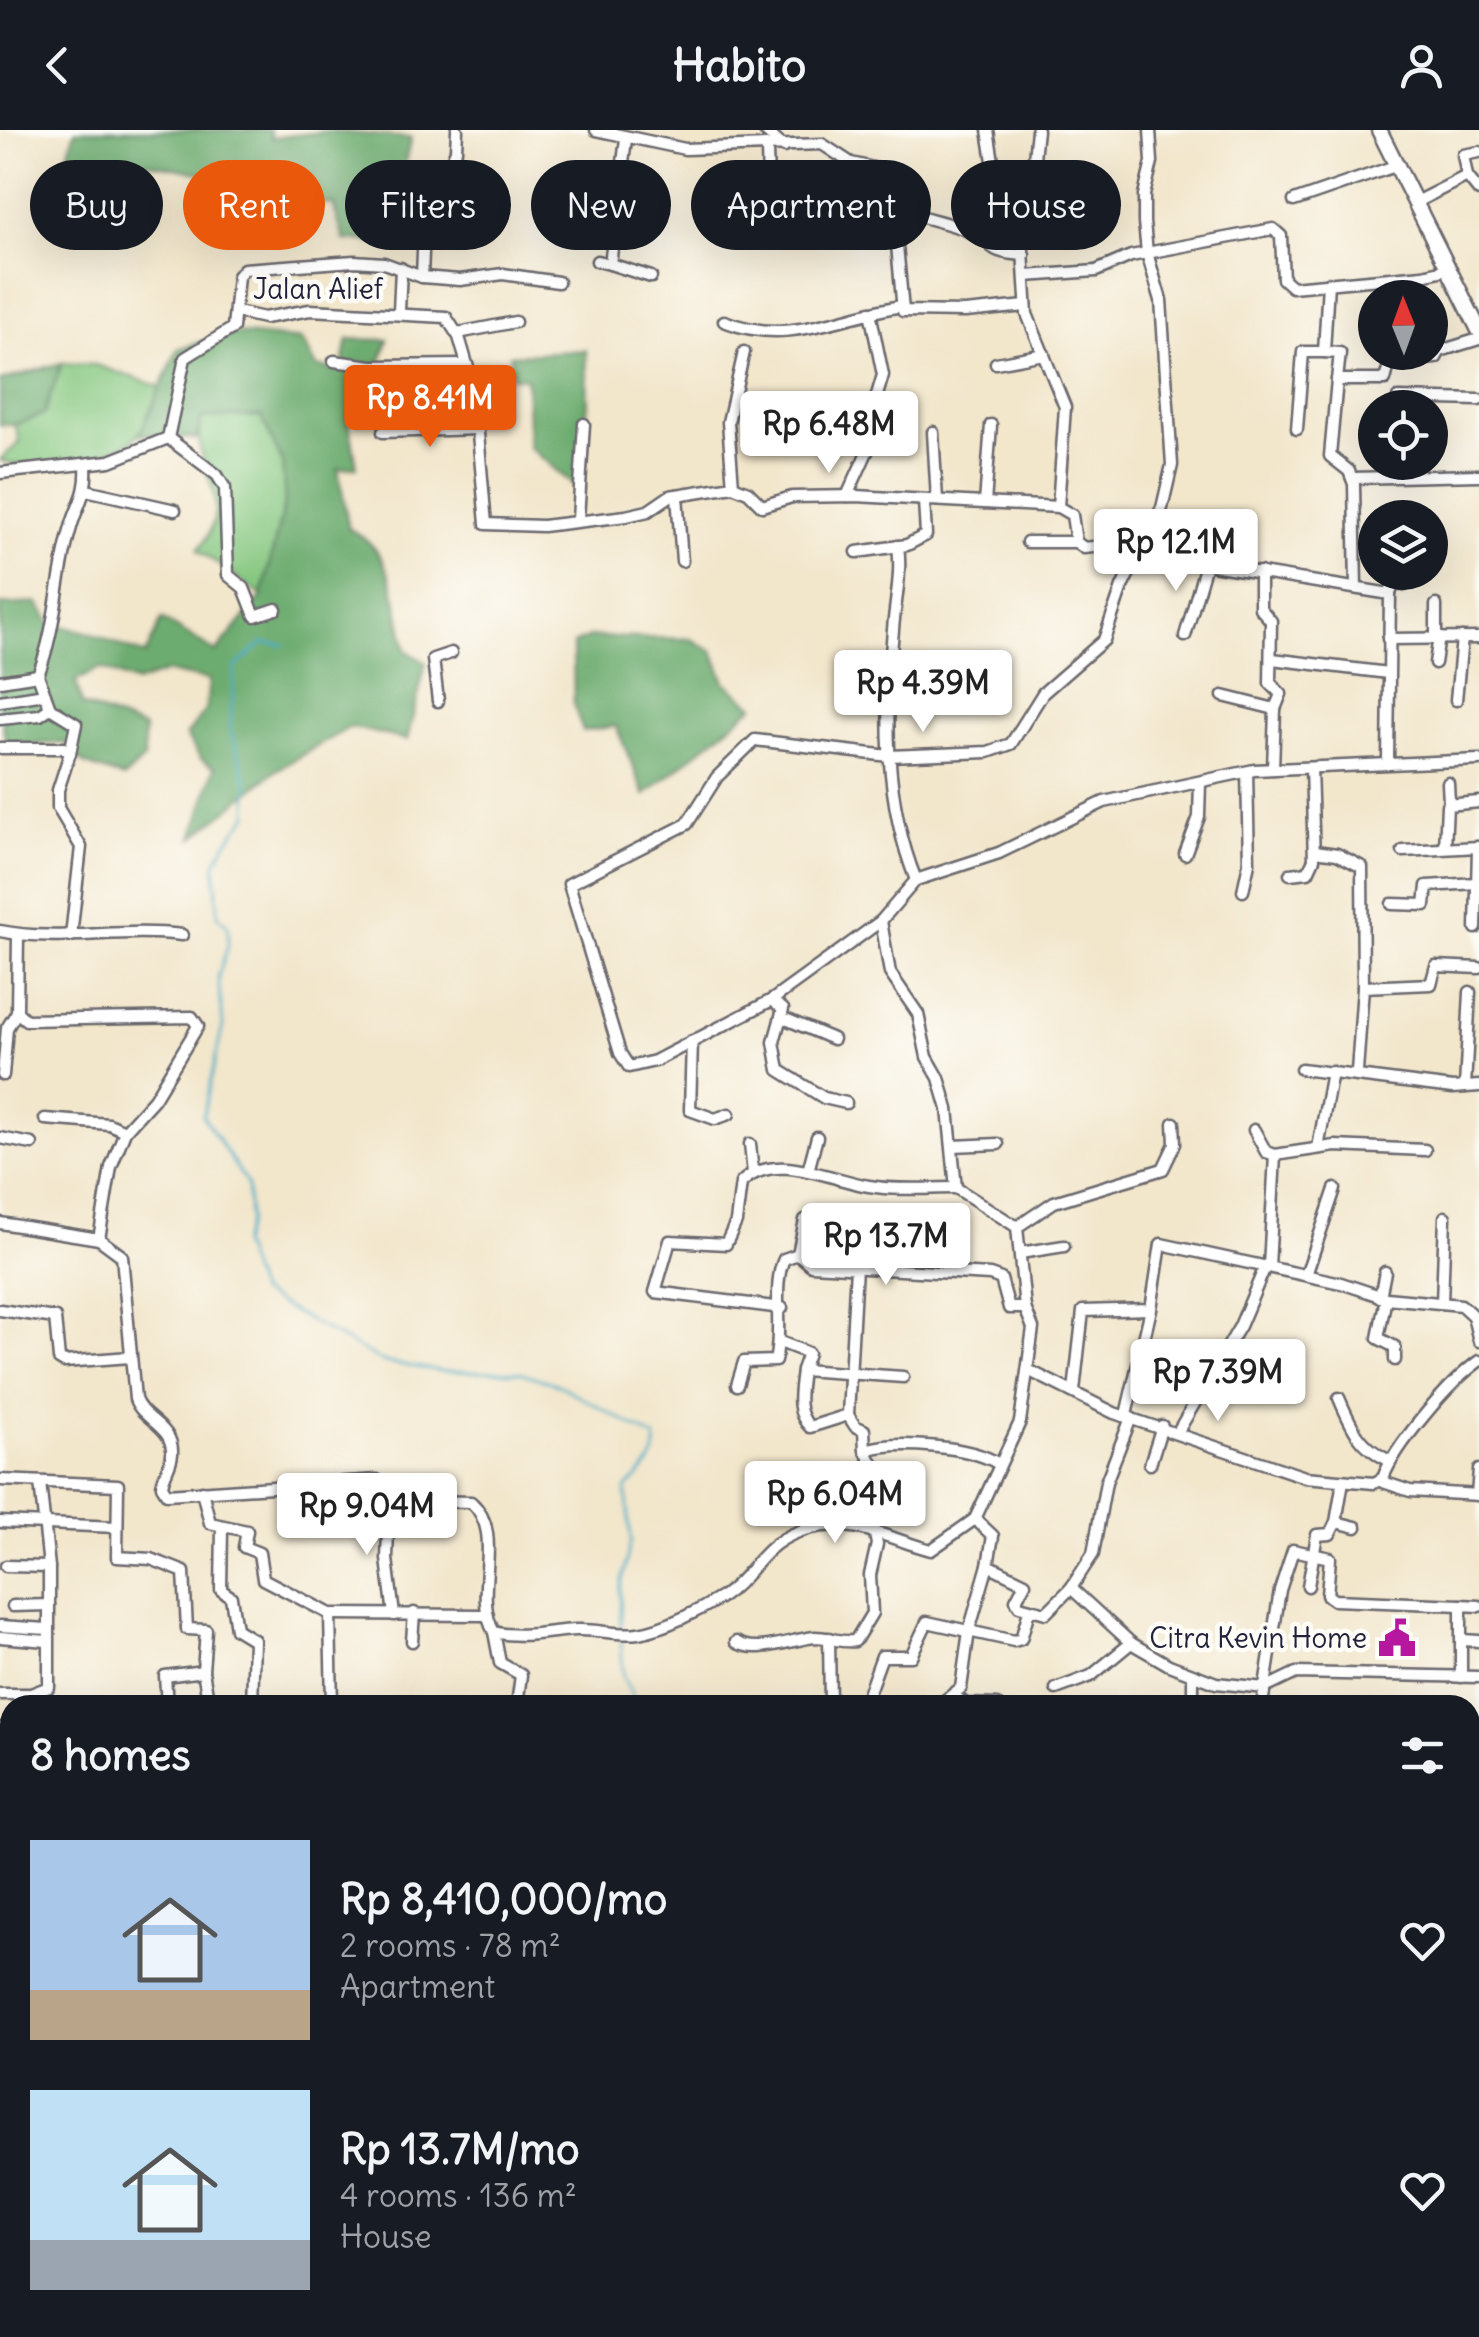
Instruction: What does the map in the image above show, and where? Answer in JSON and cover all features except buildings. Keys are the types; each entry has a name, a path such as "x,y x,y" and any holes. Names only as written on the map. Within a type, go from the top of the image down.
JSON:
{"main road":[{"path":"1379,130 1479,329"}],"street":[{"path":"422,277 424,226 456,150 456,130"},
{"path":"596,130 685,149 822,144 846,160"},
{"path":"764,130 784,146"},
{"path":"988,130 993,160"},
{"path":"1033,160 1037,130"},
{"path":"1150,130 1152,162 1143,204 1147,253 1161,300 1159,319 1172,465 1162,508 1122,587 1104,640 1043,693 1011,744 988,752 889,756 751,742 717,778 687,824 569,884 620,1053 629,1067 655,1061 772,1000 803,973 881,921 916,880 999,853 1104,802 1247,772 1479,760"},
{"path":"610,264 626,139"},
{"path":"767,149 767,160"},
{"path":"1479,152 1463,155 1467,176 1479,192"},
{"path":"1294,202 1398,166"},
{"path":"1414,203 1467,176"},
{"path":"931,223 969,231 996,253 1024,254"},
{"path":"1026,276 1096,272 1147,253 1273,229 1282,236 1286,284 1423,276 1448,269"},
{"path":"898,250 904,311 965,312 1026,306"},
{"path":"1024,250 1026,306 1065,407 1058,508"},
{"name":"Jalan Alief","path":"168,438 185,358 204,343 230,331 238,312 237,281 244,270 354,261 401,268"},
{"path":"596,261 651,277"},
{"path":"399,312 401,268 422,277 460,280 504,274 558,282"},
{"path":"1324,352 1328,283"},
{"path":"724,321 742,326 815,330 902,306"},
{"name":"Jalan Alief","path":"238,312 270,318 310,310 399,312 446,317 458,333"},
{"path":"847,496 872,442 875,402 883,375 870,312"},
{"path":"515,322 458,333 474,388 486,524 543,526 648,511 676,495 733,486 748,492 762,506 792,497 847,496 1058,508 1072,515 1076,542"},
{"path":"1337,380 1384,380 1390,362 1437,358 1440,351 1479,339"},
{"path":"733,486 728,422 744,352"},
{"path":"1297,430 1303,352 1340,353 1330,456 1352,478 1356,588"},
{"path":"996,363 1044,354"},
{"path":"334,361 372,366 466,366"},
{"path":"1448,399 1479,400"},
{"path":"578,519 584,424"},
{"path":"985,503 991,424"},
{"path":"383,432 477,429"},
{"path":"934,432 937,500"},
{"path":"0,473 110,461 168,438 217,475 225,488 228,575 244,588 254,616 276,609"},
{"path":"70,936 81,846 58,808 58,790 76,724 50,708 38,674 54,633 70,527 86,490 86,465"},
{"path":"1352,478 1479,475"},
{"path":"86,490 175,510"},
{"path":"676,495 682,561"},
{"path":"857,552 898,546 926,536 924,501"},
{"path":"1028,542 1076,542 1084,548 1120,541 1206,564 1390,594"},
{"path":"898,546 901,568 892,634 889,756 897,826 916,880"},
{"path":"1185,636 1206,564"},
{"path":"1260,572 1260,608 1270,621 1270,683 1281,694 1276,709 1273,770"},
{"path":"1388,762 1391,590"},
{"path":"1435,664 1436,605"},
{"path":"1388,638 1479,638"},
{"path":"1456,700 1462,638"},
{"path":"438,701 433,660 451,653"},
{"path":"1272,659 1388,673"},
{"path":"0,682 38,674"},
{"path":"0,701 44,694"},
{"path":"1223,696 1276,709"},
{"path":"0,719 40,715 50,708"},
{"path":"0,748 64,748 70,753"},
{"path":"1290,874 1308,872 1314,851 1310,768"},
{"path":"1243,890 1249,864 1247,772"},
{"path":"1186,854 1199,817 1200,782"},
{"path":"1445,848 1448,783"},
{"path":"1448,804 1479,802"},
{"path":"1403,851 1479,847 1476,928"},
{"path":"1314,851 1341,855 1362,867 1363,987 1357,1072"},
{"path":"1392,904 1425,906 1426,886 1477,883"},
{"path":"881,921 890,972 918,1014 927,1057 940,1078 953,1146 956,1188"},
{"path":"0,932 70,936 147,930 182,935"},
{"path":"3,1075 7,1028 17,1012 18,935"},
{"path":"1363,987 1431,984 1436,966 1479,968"},
{"path":"1466,1087 1473,1059 1470,992"},
{"path":"0,995 17,994"},
{"path":"772,1000 782,1006 774,1042 779,1070 824,1098 846,1103"},
{"path":"17,1012 26,1020 195,1020 196,1034 145,1110 124,1131 106,1190 99,1239"},
{"path":"781,1017 833,1039"},
{"path":"692,1041 690,1110 715,1119 729,1114"},
{"path":"1301,1069 1479,1086"},
{"path":"1318,1148 1332,1072"},
{"path":"45,1119 109,1124 124,1131"},
{"path":"1017,1227 1054,1202 1163,1169 1175,1144 1174,1124"},
{"path":"1254,1130 1266,1152 1275,1155 1318,1148 1425,1150"},
{"path":"808,1171 817,1137"},
{"path":"0,1138 32,1144"},
{"path":"750,1144 754,1173"},
{"path":"953,1146 998,1144"},
{"path":"1177,1433 1240,1326 1267,1267 1275,1155"},
{"path":"782,1308 655,1292 670,1242 727,1242 736,1222 741,1183 754,1173 808,1171 868,1186 956,1188 1017,1227"},
{"path":"1306,1275 1335,1189"},
{"path":"1442,1303 1445,1217"},
{"path":"737,1385 744,1362 775,1361 780,1342 781,1266 798,1254 805,1220"},
{"path":"0,1223 99,1239 118,1250 125,1262 130,1356 138,1408 158,1424 172,1448 162,1490 167,1494 376,1480 390,1500 388,1559 394,1615"},
{"path":"494,1632 508,1636 582,1629 636,1633 722,1596 754,1561 790,1536 814,1527 874,1530 931,1550 975,1519 1020,1422 1030,1371 1033,1328 1025,1308 1017,1227"},
{"path":"988,1565 1024,1581 1017,1605 1028,1612 1050,1611 1093,1554 1106,1482 1129,1416 1160,1244 1306,1275 1383,1297 1468,1308 1479,1341"},
{"path":"1020,1252 1064,1246"},
{"path":"798,1254 811,1265 999,1277 1009,1308 1025,1308"},
{"path":"736,1642 745,1647 828,1638 855,1641 872,1613 870,1575 877,1544 874,1530 880,1486 865,1450 864,1430 855,1426 848,1415 856,1267"},
{"path":"1385,1272 1378,1338 1395,1347 1395,1360"},
{"path":"1074,1391 1083,1312 1151,1308"},
{"path":"0,1310 59,1320 59,1359 64,1362 130,1356"},
{"path":"780,1342 808,1353 802,1370 799,1412 808,1426 848,1415"},
{"path":"1380,1481 1388,1460 1444,1390 1479,1361"},
{"path":"802,1370 904,1377"},
{"path":"1030,1371 1074,1391 1090,1403 1305,1476 1380,1481 1410,1491 1478,1495 1479,1470"},
{"path":"1340,1398 1366,1448 1388,1460"},
{"path":"1150,1464 1162,1426"},
{"path":"865,1450 911,1444 978,1453 999,1464"},
{"path":"0,1480 118,1485 119,1560 152,1559 184,1572 188,1629 206,1630 203,1672 207,1695"},
{"path":"1308,1586 1318,1535 1330,1534 1336,1522 1344,1481"},
{"path":"0,1694 31,1694 48,1687 49,1568 40,1482"},
{"path":"202,1491 208,1520 222,1528 247,1531 244,1547 258,1553 260,1573 268,1583 330,1614 485,1615"},
{"path":"390,1500 425,1504 462,1500 482,1512 487,1534 485,1615 494,1632 500,1663 522,1675 519,1695"},
{"path":"953,1695 961,1688 969,1631 993,1536 975,1519"},
{"path":"0,1522 116,1527"},
{"path":"1336,1522 1356,1527"},
{"path":"222,1528 221,1590 231,1597 236,1629 254,1640 252,1695"},
{"path":"1263,1695 1290,1552 1330,1558 1328,1595 1334,1600 1479,1606"},
{"path":"6,1566 49,1568"},
{"path":"1071,1588 1132,1643 1216,1683 1264,1688 1296,1673 1479,1677"},
{"path":"14,1606 50,1605"},
{"path":"1460,1677 1461,1605"},
{"path":"868,1695 882,1656 911,1656 926,1622 1021,1639 1028,1612"},
{"path":"412,1641 414,1613"},
{"path":"330,1614 332,1695"},
{"path":"0,1626 47,1635"},
{"path":"0,1638 47,1635"},
{"path":"828,1638 830,1695"},
{"path":"1462,1640 1479,1641"},
{"path":"1056,1689 1091,1676 1132,1643"},
{"path":"166,1695 165,1676 203,1672"},
{"path":"1193,1695 1194,1675"}],"green space":[{"path":"75,130 270,130 271,138 329,131 411,138 406,160 345,160 345,240 333,204 325,204 325,160 183,160 183,170 163,166 163,160 66,160"},
{"path":"233,333 302,340 317,367 342,370 348,339 388,340 374,380 348,416 357,467 338,469 349,529 376,550 391,580 406,650 426,663 407,740 350,727 275,771 193,838 215,767 201,759 186,736 206,709 209,680 167,672 136,683 100,668 76,681 82,705 144,728 144,759 124,778 84,764 66,743 6,745 0,705 0,605 38,603 51,624 84,631 145,655 162,619 216,652 262,596 285,500 282,461 261,416 202,418 196,439 139,435 178,349"},
{"path":"586,350 588,404 578,489 529,447 526,378 512,377 510,355"},
{"path":"62,363 96,365 161,387 144,427 124,445 70,462 30,465 0,460 20,442 15,425 44,414"},
{"path":"62,363 44,414 15,425 0,425 0,381"},
{"path":"261,416 282,461 285,500 262,596 198,550 215,513 201,453 202,418"},
{"path":"589,637 691,639 713,651 725,682 754,706 645,795 616,726 583,731 574,706 573,644"}],"waterway":[{"path":"285,645 263,643 235,667 230,729 248,785 248,815 215,865 218,916 228,926 228,946 218,976 223,1025 203,1116 247,1184 249,1220 241,1244 258,1292 383,1362 441,1371 519,1372 559,1385 655,1438 652,1460 626,1489 631,1540 620,1590 621,1631"},
{"path":"621,1639 623,1677 632,1695"}],"place":[{"name":"Citra Kevin Home","path":"1397,1638"}]}
